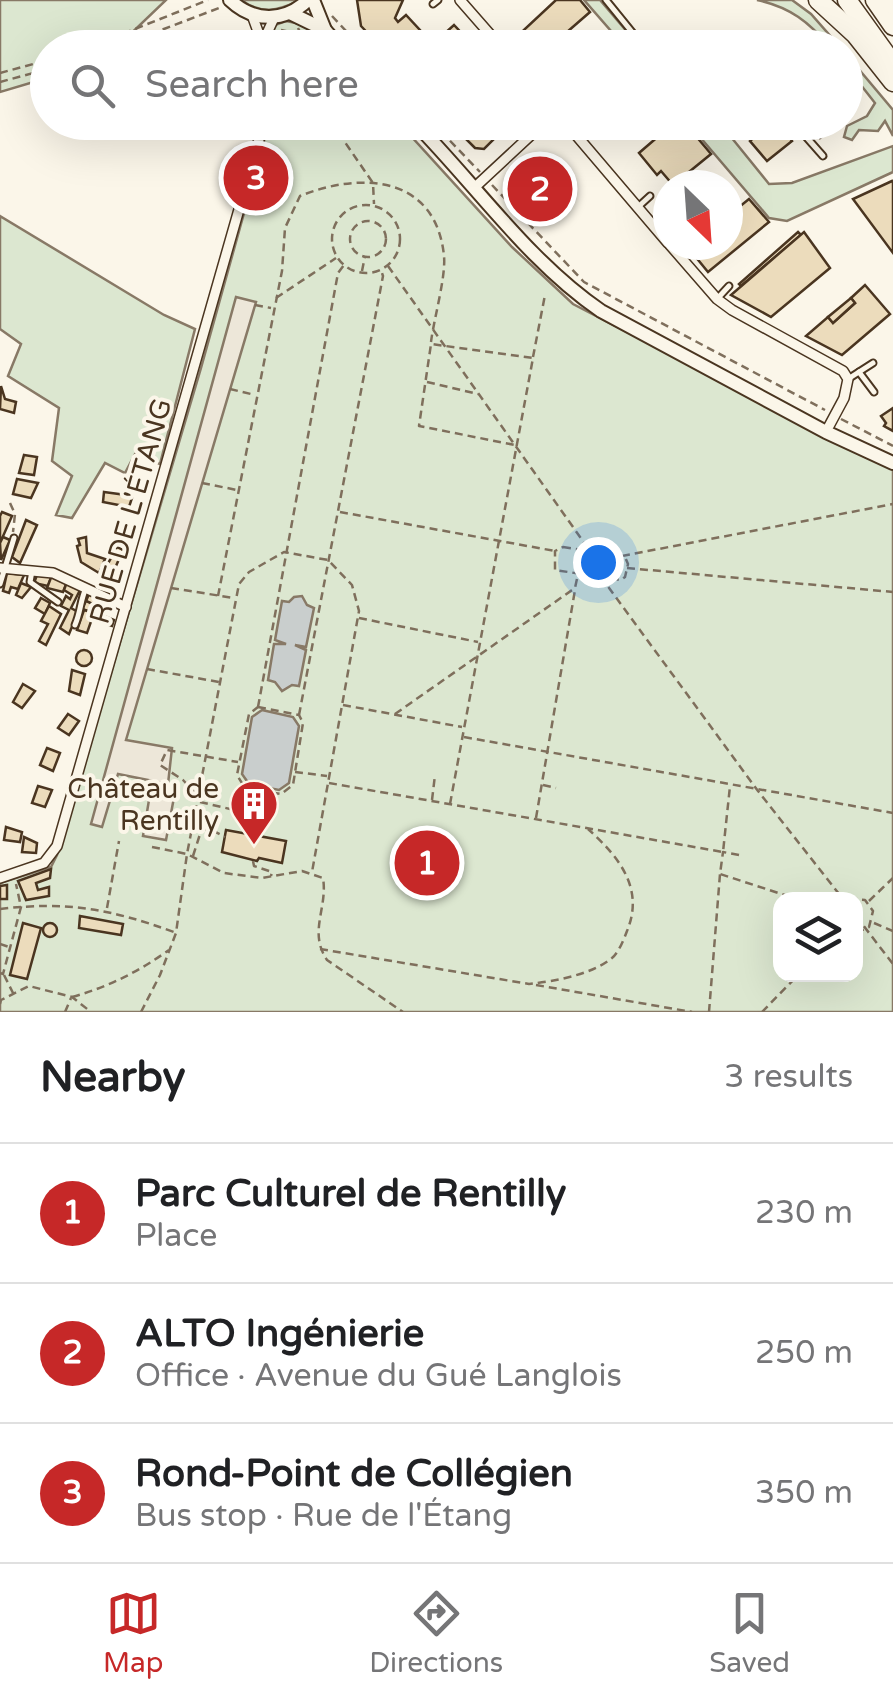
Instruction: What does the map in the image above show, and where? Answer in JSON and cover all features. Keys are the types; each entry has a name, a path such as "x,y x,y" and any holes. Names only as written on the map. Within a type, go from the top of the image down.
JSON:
{"highway":[{"path":"818,0 850,30"},
{"path":"847,0 893,64"},
{"path":"874,0 893,26"},
{"path":"863,45 893,82"}],"main road":[{"path":"228,3 274,23 310,0 325,30"},
{"path":"290,13 325,30"},
{"path":"430,140 542,263 576,294 826,432 888,461"},
{"path":"753,391 832,421 888,461"}],"street":[{"path":"460,0 486,30"},
{"path":"252,15 258,30"},
{"path":"271,30 274,23"},
{"name":"RUE DE L'ÉTANG","path":"0,878 39,866 55,851 259,140"},
{"path":"474,188 526,140"},
{"path":"580,140 653,224"},
{"path":"684,260 732,310 836,364 848,379 844,398 832,421"},
{"path":"2,568 53,573 126,607"}],"lane":[{"path":"606,0 631,30"},
{"path":"809,140 824,156"},
{"path":"638,207 650,196"},
{"path":"718,299 729,286"},
{"path":"848,379 873,363"},
{"path":"859,372 874,392"},
{"path":"0,584 14,538"},
{"path":"32,570 30,582 34,588 58,602"},
{"path":"75,624 86,588"}],"path":[{"path":"132,30 208,0"},
{"path":"160,30 228,3"},
{"path":"328,10 346,30"},
{"path":"274,23 291,30"},
{"path":"0,73 30,65"},
{"path":"0,82 30,74"},
{"path":"343,140 373,183 374,206"},
{"path":"449,140 584,282 832,421 893,446"},
{"path":"218,596 282,271 285,228 300,196 333,183 373,183 388,185 424,201 439,225 445,261 419,426 516,445"},
{"path":"358,206 374,206 390,213 400,232 397,254 388,266 362,273 337,257 332,238 339,218 358,206"},
{"path":"372,221 382,228 385,245 378,254 365,256 352,248 350,236 361,222 372,221"},
{"path":"362,273 365,256"},
{"path":"275,299 337,257"},
{"path":"344,265 338,273 258,707 250,714 237,775 245,788 273,794 282,794 293,786 300,715 383,276 381,270"},
{"path":"388,266 590,551 601,577 836,892"},
{"path":"450,804 545,295"},
{"path":"255,305 272,308"},
{"path":"431,344 533,358"},
{"path":"426,382 480,394"},
{"path":"230,390 256,396"},
{"path":"202,483 238,490"},
{"path":"10,503 16,514 14,538"},
{"path":"337,512 555,551 563,546 622,556 893,504"},
{"path":"555,551 555,570 621,580 628,568 622,556"},
{"path":"140,1012 176,933 187,854 239,584 249,572 284,552 328,560 352,585 358,618 312,872"},
{"path":"628,568 893,592"},
{"path":"535,820 578,574"},
{"path":"171,588 236,599"},
{"path":"395,714 576,588"},
{"path":"358,618 480,642"},
{"path":"147,669 221,683"},
{"path":"342,704 464,727"},
{"path":"258,707 300,715"},
{"path":"462,737 893,814"},
{"path":"240,762 167,750 160,765 194,789 199,800 248,815 269,818 273,794"},
{"path":"295,772 328,776"},
{"path":"432,802 435,776"},
{"path":"327,783 739,854"},
{"path":"542,785 556,788"},
{"path":"708,1012 730,786"},
{"path":"248,815 252,790"},
{"path":"256,836 259,816"},
{"path":"192,857 201,831 208,828 225,837"},
{"path":"530,984 556,981 613,957 632,920 634,897 626,870 586,828"},
{"path":"106,910 120,841"},
{"path":"152,846 187,854 224,873 271,877 295,870 323,878 325,889 316,933 320,949 327,960 403,1012"},
{"path":"253,860 254,866 272,872 271,877"},
{"path":"720,874 774,892"},
{"path":"868,902 893,878"},
{"path":"14,995 2,974 21,907 16,884"},
{"path":"863,900 873,911 872,922 863,931"},
{"path":"0,909 47,904 106,910 176,933"},
{"path":"872,922 893,931"},
{"path":"863,926 893,964"},
{"path":"0,944 10,948"},
{"path":"320,949 692,1012"},
{"path":"72,997 102,989 170,950"},
{"path":"762,1012 791,982"},
{"path":"0,1004 29,986 72,997 91,1012"},
{"path":"65,1012 72,997"}],"green space":[{"path":"0,0 166,0 135,30 30,30 30,83 0,92"},
{"path":"241,0 300,0 270,10"},
{"path":"584,0 600,0 626,30 610,30"},
{"path":"757,0 792,0 825,30 813,30 789,11"},
{"path":"286,21 315,30 272,30"},
{"path":"863,74 893,110 893,136 885,121 878,131 863,130 863,118 875,103 863,88"},
{"path":"264,140 414,140 512,247 573,304 893,470 893,1012 0,1012 0,883 51,867 201,368"},
{"path":"702,140 733,140 769,184 792,183 893,146 893,172 787,221 769,218 743,188 743,170 728,170"},
{"path":"0,216 164,315 195,329 160,464 135,454 125,473 105,463 72,518 56,515 72,476 52,461 59,408 8,376 21,344 0,329"}],"shaded area":[{"path":"236,297 256,302 126,740 172,748 168,784 118,774 102,827 91,824"},
{"path":"302,596 314,608 306,647 295,645 306,650 299,686 282,691 268,680 274,644 286,644 275,640 282,601"},
{"path":"262,710 293,717 299,726 289,783 279,790 249,784 242,774 252,717"},
{"path":"151,788 175,792 166,840 143,836"}],"building":[{"path":"357,0 403,0 395,18 398,22 406,15 420,30 365,30"},
{"path":"556,0 580,0 590,12 569,30 524,30"},
{"path":"467,140 493,140 484,149 475,148"},
{"path":"654,140 699,140 711,154 691,170 653,170 639,153"},
{"path":"791,140 792,141 767,161 750,141"},
{"path":"551,164 572,188 538,216 518,192"},
{"path":"893,183 893,253 853,199"},
{"path":"749,199 769,222 743,243 743,204"},
{"path":"798,232 801,235 739,284"},
{"path":"804,232 830,268 771,317 731,295"},
{"path":"698,260 723,260 708,272"},
{"path":"865,285 890,314 842,355 806,336 828,317 833,323 855,303 851,298"},
{"path":"851,298 855,303 833,323 828,317"},
{"path":"1,386 5,399 16,402 14,413 0,409"},
{"path":"893,408 893,431 884,426 881,416"},
{"path":"24,455 37,457 34,475 19,473"},
{"path":"17,479 38,483 31,498 13,494"},
{"path":"104,492 132,498 129,507 103,502"},
{"path":"2,512 12,516 0,543 0,516"},
{"path":"26,520 37,525 20,563 12,557"},
{"path":"3,537 10,540 1,560 0,543"},
{"path":"86,537 87,553 105,559 99,573 81,562 78,539"},
{"path":"117,547 123,550 112,575 104,571"},
{"path":"7,573 24,575 18,589 11,587 9,593 3,591"},
{"path":"37,575 52,575 48,586 34,583"},
{"path":"52,575 67,582 63,592 47,588"},
{"path":"67,582 81,588 71,608 78,612 69,634 60,628 69,610 61,606 66,596 70,599 72,595 64,590"},
{"path":"21,583 31,587 22,598 16,595"},
{"path":"89,594 100,598 99,607 86,601"},
{"path":"41,598 50,603 45,614 35,608"},
{"path":"86,601 96,606 94,613 82,609"},
{"path":"49,606 61,614 46,645 39,641 48,624 41,621"},
{"path":"84,610 94,613 87,633 77,630"},
{"path":"94,612 114,620 112,626 91,619"},
{"path":"84,650 92,658 84,666 76,658"},
{"path":"72,670 85,674 80,695 69,691"},
{"path":"23,684 35,691 22,708 13,702"},
{"path":"68,714 79,721 69,735 58,728"},
{"path":"47,748 60,753 53,771 40,765"},
{"path":"38,786 52,790 45,807 32,803"},
{"path":"6,827 22,832 20,842 4,840"},
{"name":"Château de Rentilly","path":"226,830 286,841 282,863 222,852"},
{"path":"24,837 37,843 36,853 22,852"},
{"path":"51,869 50,878 36,883 38,890 49,887 49,896 26,900 18,881"},
{"path":"7,885 7,899 0,899 0,886"},
{"path":"80,916 123,924 121,935 79,928"},
{"path":"23,923 41,928 27,979 10,975"},
{"path":"50,923 57,930 50,937 43,930"}],"place":[{"name":"Rond-Point de Collégien","path":"256,178"},
{"name":"ALTO Ingénierie","path":"540,189"},
{"name":"Château de Rentilly","path":"254,846"},
{"name":"Parc Culturel de Rentilly","path":"427,863"}]}
